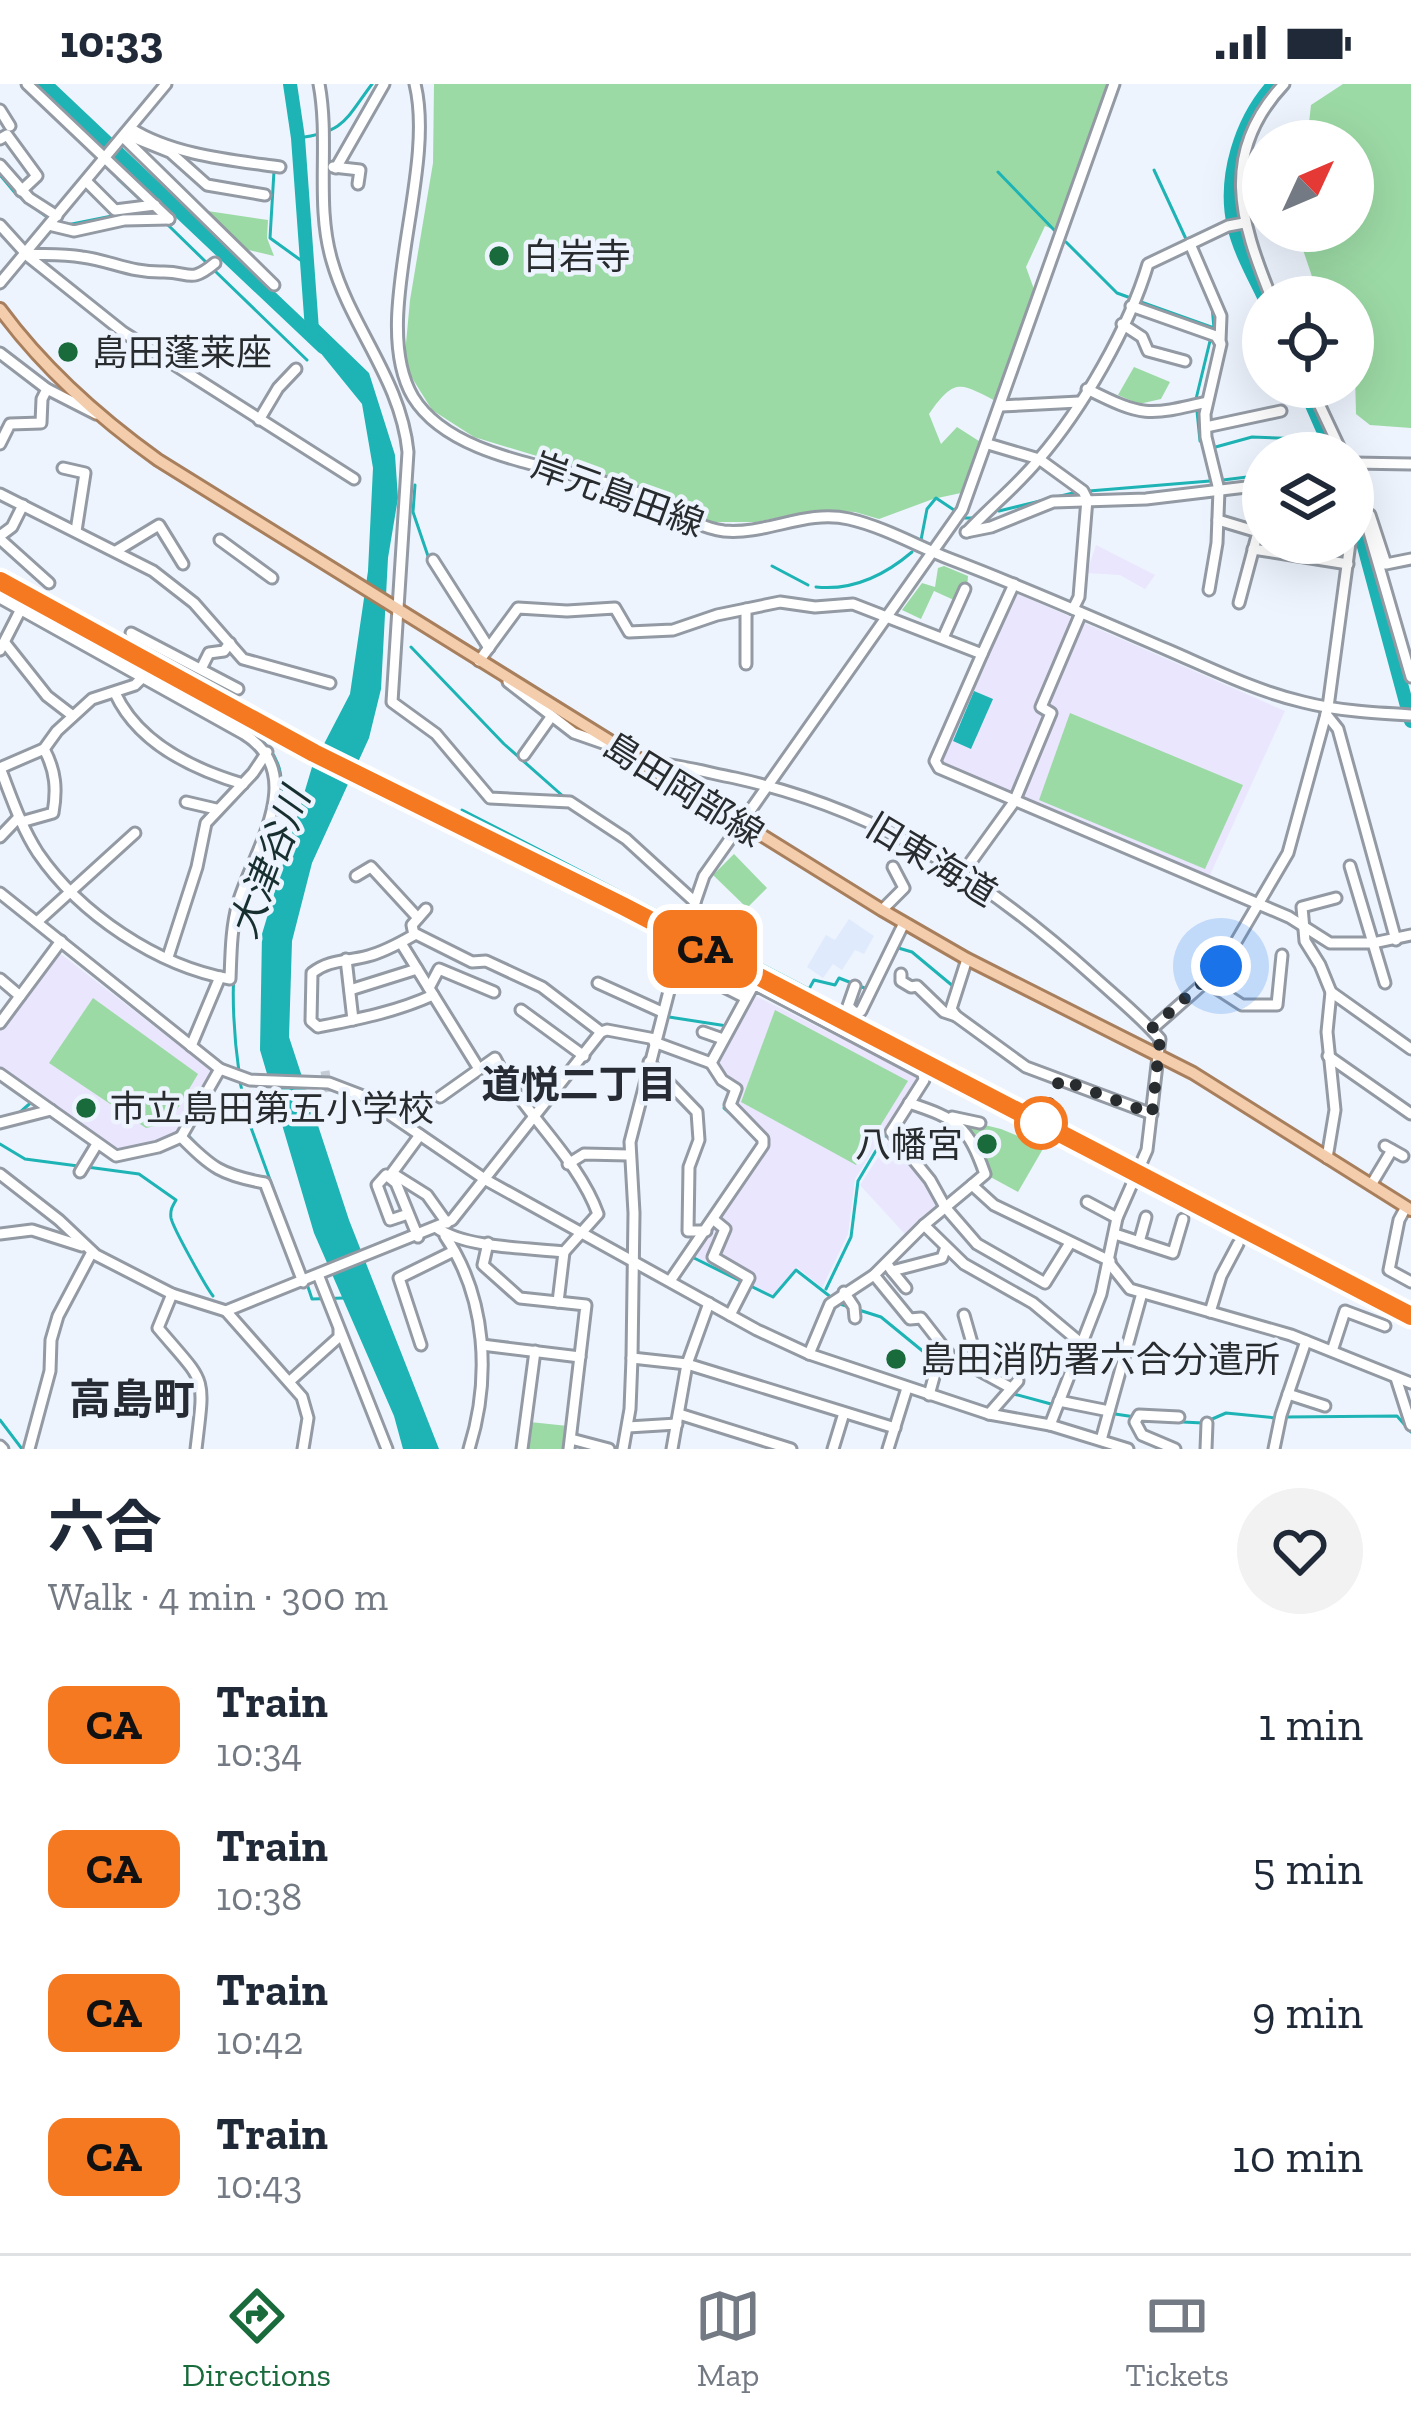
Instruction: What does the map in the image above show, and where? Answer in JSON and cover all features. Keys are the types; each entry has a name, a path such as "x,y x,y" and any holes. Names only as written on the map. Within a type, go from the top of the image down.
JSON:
{"main road":[{"name":"島田岡部線","path":"0,309 60,380 97,415 158,460 882,910 967,959 1158,1054 1408,1208"}],"street":[{"path":"0,165 53,220 74,231 124,220 169,219 27,84"},
{"path":"0,283 162,89 149,84"},
{"path":"319,84 328,167 325,237 333,268 405,423 408,452 392,702 436,734 482,793 498,800 570,802 626,839 694,906"},
{"path":"328,167 384,84"},
{"name":"岸元島田線","path":"415,84 419,142 398,318 399,357 420,407 440,427 476,446 637,492 711,529 743,531 829,517 860,523 1240,681 1327,711 1406,714"},
{"path":"622,1449 628,1427 634,1260 628,1155 686,927 708,869 949,532 972,490 1114,84"},
{"path":"1259,120 1284,84"},
{"path":"0,139 7,135 37,176 21,191"},
{"path":"125,135 223,159 280,167"},
{"path":"125,135 170,152 207,184 265,195"},
{"path":"125,135 274,285"},
{"path":"328,167 360,170 358,184"},
{"path":"967,532 1039,460 1088,389 1148,265 1242,223 1242,175"},
{"path":"86,181 115,210 157,207"},
{"path":"0,225 25,254 122,332 355,479"},
{"path":"1190,244 1221,316 1207,402 1206,427 1219,490 1209,590"},
{"path":"25,254 86,257 139,274 165,272 186,277 201,275 215,263"},
{"path":"1131,306 1220,341"},
{"path":"1122,324 1142,338 1148,351 1185,362"},
{"path":"0,353 47,388 97,415"},
{"path":"380,363 399,357"},
{"path":"259,420 296,369"},
{"path":"0,444 10,424 41,423 47,388"},
{"path":"1088,389 1139,413 1207,402"},
{"path":"1001,406 1079,402"},
{"path":"1206,427 1281,411"},
{"path":"962,874 1014,802 1051,712 1041,707 1077,611 1087,499 1083,491 1039,460 988,444"},
{"path":"1374,468 1411,464"},
{"path":"63,468 86,473 76,531"},
{"path":"949,532 991,526 1040,505 1242,487"},
{"path":"0,494 153,571 194,603 242,658 330,683"},
{"path":"23,505 12,527 0,537 49,583"},
{"path":"1218,520 1242,527"},
{"path":"116,551 159,525 183,564"},
{"path":"1374,526 1386,564 1411,559"},
{"path":"220,540 272,578"},
{"path":"1374,545 1411,677"},
{"path":"433,560 489,648"},
{"path":"1239,603 1249,564"},
{"path":"1050,1425 1110,1263 1117,1218 1144,1160 1160,1039 1151,1029 1220,969 1288,853 1327,711 1348,564"},
{"path":"1014,584 935,761 940,768 1259,904 1330,943 1373,943 1411,935"},
{"path":"944,638 965,589"},
{"path":"0,598 21,609 143,677 244,734 267,752 276,777 275,803 238,903 230,979 168,957 107,923 70,890 38,853 0,768 44,749 92,699 115,693 143,677"},
{"path":"479,662 518,608 615,608 629,632 673,630 781,602 815,607 853,604 982,654"},
{"path":"21,609 3,646 47,696 73,716"},
{"path":"746,609 746,664"},
{"path":"131,633 238,689"},
{"path":"201,669 209,653 224,651 230,643"},
{"path":"504,677 550,717 588,739 620,748"},
{"path":"115,693 133,724 181,759 243,784"},
{"path":"1327,711 1339,729 1396,940"},
{"path":"524,755 550,717"},
{"path":"0,837 20,820 53,813 57,788 44,749"},
{"path":"168,957 197,867 201,837 216,809 267,752"},
{"name":"旧東海道","path":"644,763 665,763 769,786 863,817 962,874 1042,931 1151,1029"},
{"path":"186,802 216,809"},
{"path":"38,922 135,832"},
{"path":"1350,866 1385,983"},
{"path":"356,876 370,867 422,914 412,925 414,933 472,962 486,962 542,987 601,1032 655,1041 711,1063 722,1080 736,1088 730,1105 764,1142 670,1281"},
{"path":"882,910 904,888 893,867"},
{"path":"0,892 220,1069 250,1080 329,1083 363,1096 486,1180 809,1354 989,1414 1050,1425 1128,1449"},
{"path":"1327,1158 1335,1110 1328,1056 1331,992 1304,941 1302,907 1336,898"},
{"path":"855,986 848,1006 855,1012 861,1011 904,923"},
{"path":"414,933 369,956 326,962 312,974 311,1021 318,1027 394,1011 431,991 439,969 494,992"},
{"path":"0,1022 61,941"},
{"path":"401,943 479,1069"},
{"path":"1205,981 1242,1005 1277,1005 1282,955"},
{"path":"346,959 353,1020"},
{"path":"956,1016 951,1009 967,959"},
{"path":"350,990 417,969"},
{"path":"901,974 901,982 917,986 944,1012 1027,1066 1152,1114"},
{"path":"191,1046 220,977"},
{"path":"0,979 20,996"},
{"path":"708,979 744,997"},
{"path":"598,982 662,1012"},
{"path":"711,1063 754,985 923,1073 924,1080 891,1132 977,1244 1045,1283 1070,1244"},
{"path":"1331,992 1411,1048"},
{"path":"521,1010 584,1055"},
{"path":"226,1311 435,1231 486,1180 601,1032"},
{"path":"703,1033 721,1039"},
{"path":"1328,1056 1411,1114"},
{"path":"440,1097 495,1058 508,1084 598,1210 564,1252 558,1302"},
{"path":"649,1062 698,1112 699,1141 688,1167 688,1231 706,1232"},
{"path":"0,1074 116,1156 181,1137 220,1069"},
{"path":"909,1103 980,1123"},
{"path":"0,1123 51,1110"},
{"path":"889,1267 924,1225 985,1174 973,1139 952,1117"},
{"path":"420,1135 392,1173 427,1196 435,1231"},
{"path":"181,1137 212,1169 265,1183 303,1282"},
{"path":"80,1172 98,1144"},
{"path":"1371,1185 1389,1148 1403,1156"},
{"path":"568,1164 584,1154 628,1155"},
{"path":"0,1174 90,1250"},
{"path":"408,1214 390,1220 377,1185 386,1174 396,1183 408,1214 435,1231 454,1251 471,1292 482,1345 479,1415 469,1449"},
{"path":"972,1185 994,1205 1110,1263 1127,1286 1142,1293 1306,1341 1411,1383"},
{"path":"1087,1202 1117,1218"},
{"path":"1408,1208 1399,1220 1388,1270 1411,1282"},
{"path":"1139,1242 1146,1217"},
{"path":"1114,1234 1174,1253 1183,1219"},
{"path":"715,1220 725,1229 713,1258 747,1283 730,1315"},
{"path":"924,1225 964,1264 1033,1303 1082,1344"},
{"path":"0,1234 32,1230 90,1250 172,1294 226,1311 302,1397 308,1418 303,1449"},
{"path":"435,1231 564,1252"},
{"path":"488,1243 483,1265 520,1298 586,1305 570,1444 609,1449"},
{"path":"1210,1312 1238,1244"},
{"path":"809,1354 827,1309 844,1292 889,1267 943,1258 946,1247"},
{"path":"33,1447 50,1371 50,1340 90,1250"},
{"path":"422,1345 399,1278 454,1251"},
{"path":"889,1267 906,1288"},
{"path":"874,1275 910,1319 921,1318 950,1354 937,1366 929,1395"},
{"path":"320,1276 387,1449"},
{"path":"844,1292 855,1314"},
{"path":"1101,1440 1142,1293"},
{"path":"172,1294 158,1328 203,1386 196,1449"},
{"path":"672,1449 687,1364 710,1303"},
{"path":"1333,1351 1345,1311 1385,1326"},
{"path":"964,1315 980,1371 1014,1385 989,1414"},
{"path":"290,1381 339,1337 339,1324"},
{"path":"1274,1449 1306,1341"},
{"path":"482,1345 580,1357"},
{"path":"522,1449 535,1351"},
{"path":"632,1358 687,1364 895,1428"},
{"path":"1396,1378 1411,1425"},
{"path":"888,1449 907,1388"},
{"path":"1288,1394 1325,1406"},
{"path":"1059,1401 1109,1411"},
{"path":"833,1449 844,1413"},
{"path":"1175,1449 1142,1435 1135,1422 1139,1414 1179,1417"},
{"path":"628,1427 678,1419 791,1449"},
{"path":"1206,1449 1207,1423"},
{"path":"1072,1449 1080,1433"}],"shaded area":[{"path":"1096,545 1155,575 1145,589 1120,575 1087,573"},
{"path":"1014,592 1285,711 1209,877 938,761"},
{"path":"849,919 874,936 864,954 855,950 842,970 833,964 823,978 807,967 826,935 835,940"},
{"path":"57,951 214,1073 178,1134 159,1144 116,1153 0,1070 0,1028"},
{"path":"752,994 918,1077 855,1179 848,1234 822,1288 797,1267 774,1297 694,1258 768,1143 767,1135 734,1104 743,1087 718,1064"},
{"path":"891,1138 929,1184 940,1206 910,1234 860,1185"}],"green space":[{"path":"434,84 1111,84 1060,232 1045,226 1026,267 1035,292 1000,403 968,388 953,388 929,414 941,444 957,427 982,443 961,493 879,519 816,510 756,522 705,522 609,478 474,437 432,410 404,365 433,163"},
{"path":"1343,84 1411,84 1411,428 1370,425 1356,414 1356,408 1374,408 1374,276 1312,276 1304,252 1374,252 1374,120 1309,120 1311,105"},
{"path":"201,210 268,220 267,238 274,256 240,248"},
{"path":"1134,367 1170,382 1161,399 1139,404 1118,395"},
{"path":"938,568 968,576 967,588 956,601 934,591 921,619 902,610 922,583 935,587"},
{"path":"1070,713 1243,785 1205,869 1039,800"},
{"path":"734,854 767,888 747,908 713,875"},
{"path":"93,998 198,1074 169,1123 146,1128 49,1063"},
{"path":"775,1010 908,1081 856,1165 741,1102"},
{"path":"952,1117 1001,1129 1044,1147 1018,1192 985,1174"},
{"path":"530,1422 568,1426 565,1449 526,1449"}],"water":[{"path":"311,317 369,373 395,455 398,498 388,558 381,689 369,738 312,863 292,941 289,1037 349,1220 439,1449 403,1449 394,1416 314,1233 260,1050 262,934 312,767 350,694 368,571 373,468 362,404 319,351"},
{"path":"974,691 993,699 971,749 953,741"}],"waterway":[{"path":"45,84 323,347"},
{"name":"大津谷川","path":"290,84 312,330"},
{"path":"298,138 335,128 372,84"},
{"path":"1254,276 1231,208 1233,169 1252,115 1274,84"},
{"path":"268,170 274,171 270,238 306,264"},
{"path":"1154,170 1186,239"},
{"path":"998,172 1056,232"},
{"path":"0,175 47,217"},
{"path":"118,179 143,202"},
{"path":"131,212 158,213"},
{"path":"67,225 122,214"},
{"path":"167,214 183,215"},
{"path":"168,225 208,264"},
{"path":"1066,242 1117,293 1128,297"},
{"path":"215,271 307,360"},
{"path":"1141,302 1214,328 1212,306"},
{"path":"1196,399 1210,341"},
{"path":"1313,408 1324,432"},
{"path":"1197,411 1200,441"},
{"path":"1212,448 1242,440"},
{"path":"1223,480 1242,478"},
{"path":"1089,491 1210,481"},
{"path":"415,485 413,512 429,559"},
{"path":"999,511 1077,492"},
{"path":"921,540 927,509 936,498 954,510"},
{"path":"965,518 973,518"},
{"path":"816,587 868,580 912,552"},
{"path":"1369,564 1411,721"},
{"path":"772,566 808,585"},
{"path":"0,593 145,674"},
{"path":"411,647 504,744 564,797"},
{"path":"239,1072 233,993 237,934 281,792 280,769 269,748 248,731"},
{"path":"462,810 809,989 814,980 835,985 839,978 867,989"},
{"path":"666,881 689,904"},
{"path":"696,910 741,954"},
{"path":"895,947 912,952 954,987"},
{"path":"748,972 754,980"},
{"path":"794,1011 828,1028"},
{"path":"669,1017 727,1026"},
{"path":"240,1082 250,1125 289,1232"},
{"path":"19,1113 34,1100"},
{"path":"727,1103 724,1108 739,1121"},
{"path":"826,1289 851,1237 858,1181 887,1132"},
{"path":"186,1133 204,1152"},
{"path":"0,1144 25,1159 78,1166"},
{"path":"87,1167 139,1174 176,1200 173,1224 213,1296"},
{"path":"242,1173 268,1178"},
{"path":"692,1252 694,1258 773,1297 796,1270 832,1298"},
{"path":"306,1281 312,1299 344,1298"},
{"path":"840,1304 881,1317 947,1371 967,1371 1002,1388"},
{"path":"1014,1394 1051,1404"},
{"path":"1162,1421 1203,1423 1226,1413 1276,1418"},
{"path":"1115,1414 1135,1417"},
{"path":"1286,1417 1397,1416 1411,1432"},
{"path":"0,1420 22,1449"}],"tunnel":[{"path":"325,1071 328,1092"}],"railway":[{"path":"0,581 314,753 623,906 1411,1316"}],"train":[{"name":"CA","path":"0,581 314,753 623,906 1411,1316"}],"place":[{"name":"白岩寺","path":"499,256"},
{"name":"島田蓬莱座","path":"68,352"},
{"name":"市立島田第五小学校","path":"86,1108"},
{"name":"八幡宮","path":"987,1144"},
{"name":"島田消防署六合分遣所","path":"896,1359"}],"district":[{"name":"道悦二丁目","path":"579,1084"},
{"name":"高島町","path":"132,1399"}],"route":[{"path":"1041,1123 1060,1079 1152,1114 1160,1039 1151,1029 1221,966"}]}
